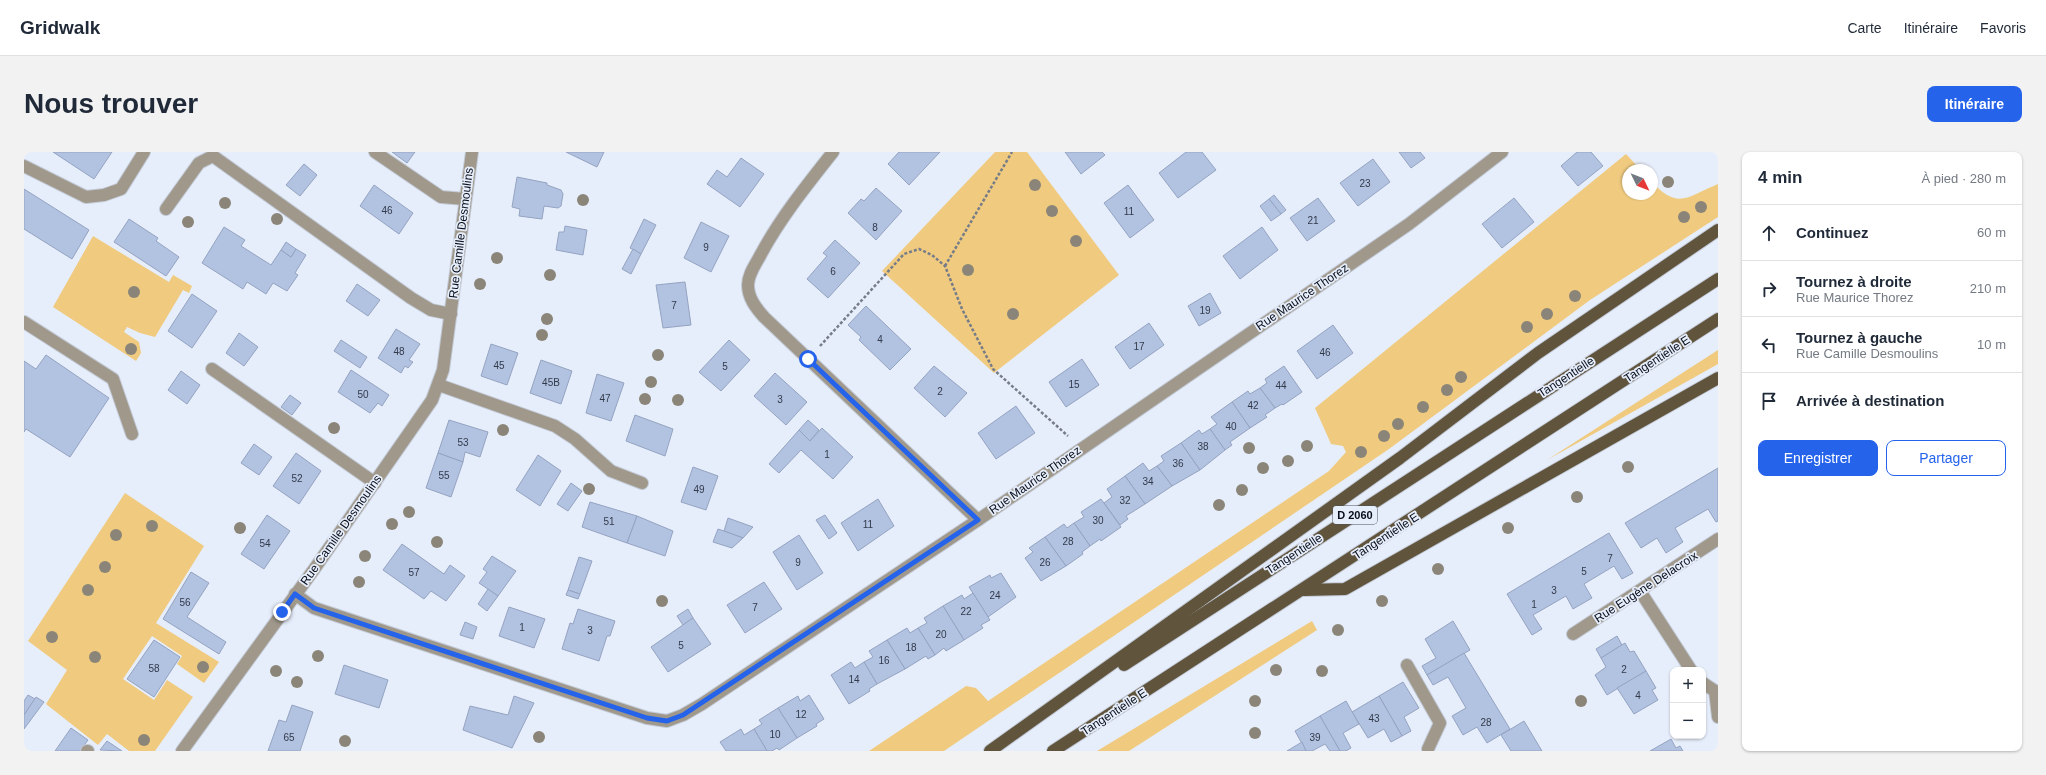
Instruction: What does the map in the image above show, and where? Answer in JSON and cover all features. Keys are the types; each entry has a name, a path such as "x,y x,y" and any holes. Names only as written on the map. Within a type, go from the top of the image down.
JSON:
{"main road":[{"path":"990,751 1400,458 1538,353 1718,230"},
{"name":"Tangentielle","path":"990,751 1718,278"},
{"name":"Tangentielle E","path":"1053,751 1718,319"},
{"path":"1303,590 1345,589 1718,378"}],"street":[{"path":"24,166 86,197 104,196 121,189 144,152"},
{"path":"375,152 441,197 465,199"},
{"name":"Rue Camille Desmoulins","path":"182,751 432,400 438,385 451,314 472,152"},
{"path":"833,152 792,204 772,233 751,272 748,285 754,306 978,520"},
{"name":"Rue Maurice Thorez","path":"295,594 314,608 647,718 667,721 683,715 702,704 978,520 1409,224 1502,152"},
{"path":"166,209 199,163 214,156 411,298 431,310 451,314"},
{"path":"24,322 113,379 132,434"},
{"path":"212,368 375,482"},
{"path":"438,385 555,426 575,439 611,471 642,483"},
{"name":"Rue Eugène Delacroix","path":"1574,634 1718,539"},
{"path":"1640,590 1689,667"},
{"path":"1407,665 1440,723 1428,750"},
{"path":"1706,685 1716,690 1718,717"}],"path":[{"path":"945,266 1012,152"},
{"path":"808,359 904,254 919,249 932,255 945,266 955,287 962,309 993,369 1068,436 1078,450"}],"shaded area":[{"path":"995,152 1027,152 1119,275 994,373 882,271"},
{"path":"1626,154 1635,164 1622,164 1622,200 1658,200 1658,188 1669,196 1683,198 1718,184 1718,217 1590,300 1389,449 944,751 869,751 966,686 976,688 988,701 1329,471 1346,452 1343,446 1331,444 1315,408"},
{"path":"93,236 169,282 173,275 192,286 189,293 183,290 155,337 140,333 127,327 124,332 139,342 141,353 136,361 53,307"},
{"path":"1718,350 1718,364 1547,460"},
{"path":"125,493 204,546 156,623 219,662 204,683 177,664 182,656 152,636 123,679 154,700 167,680 193,697 155,751 129,751 107,734 98,745 46,704 67,670 28,641"},
{"path":"1312,621 1317,630 1129,751 1097,751"}],"building":[{"path":"53,152 112,152 94,179"},
{"path":"392,152 415,152 407,163"},
{"path":"566,152 604,152 597,167"},
{"path":"899,152 940,152 909,185 888,164"},
{"path":"1065,152 1102,152 1105,155 1081,174"},
{"path":"1186,152 1202,152 1216,170 1178,198 1159,173"},
{"path":"1399,152 1420,152 1425,158 1411,168"},
{"path":"1577,152 1591,152 1603,166 1578,186 1561,166"},
{"path":"741,158 764,174 740,207 707,184 717,170 727,177"},
{"path":"1373,159 1390,182 1358,206 1340,183"},
{"path":"304,164 317,175 300,196 286,185"},
{"path":"517,177 547,183 547,185 561,190 563,194 561,206 558,208 544,206 542,219 519,216 520,209 512,207"},
{"path":"374,185 413,213 399,234 360,206"},
{"path":"1128,185 1154,220 1130,238 1104,203"},
{"path":"876,188 902,211 876,240 848,213 861,199 864,201"},
{"path":"24,189 89,230 72,259 24,229"},
{"path":"1274,195 1286,210 1281,214 1269,199"},
{"path":"1318,198 1335,221 1307,241 1290,218"},
{"path":"1514,198 1534,222 1502,248 1482,224"},
{"path":"1269,199 1281,214 1271,221 1260,206"},
{"path":"129,219 158,238 156,241 179,257 166,276 114,242"},
{"path":"644,219 656,225 641,254 630,248"},
{"path":"701,222 729,236 711,272 684,258"},
{"path":"565,226 587,230 583,255 556,250 559,232 564,232"},
{"path":"224,227 245,240 241,246 271,265 281,250 291,257 296,249 306,255 295,273 298,275 287,291 273,283 266,294 247,282 243,289 202,263"},
{"path":"1262,227 1278,250 1240,279 1223,256"},
{"path":"835,240 860,263 828,298 807,279 827,256 823,253"},
{"path":"286,242 296,249 291,257 281,250"},
{"path":"633,249 641,254 631,274 622,269"},
{"path":"685,282 691,325 663,328 656,285"},
{"path":"357,284 380,300 368,316 346,301"},
{"path":"1210,293 1221,313 1199,326 1188,306"},
{"path":"192,294 217,311 192,348 168,331"},
{"path":"866,306 911,349 890,370 859,340 861,337 848,325"},
{"path":"1149,323 1164,345 1130,369 1115,347"},
{"path":"1333,325 1353,353 1317,379 1297,351"},
{"path":"396,329 420,344 409,360 413,362 408,368 405,366 401,373 378,358"},
{"path":"239,333 258,347 244,366 226,353"},
{"path":"341,340 367,357 360,368 334,351"},
{"path":"729,340 750,360 721,391 699,372"},
{"path":"491,344 518,353 507,385 481,376"},
{"path":"46,355 109,398 70,457 26,429 24,432 24,361 36,369"},
{"path":"1082,359 1099,385 1066,407 1049,382"},
{"path":"541,360 572,371 561,404 530,393"},
{"path":"934,366 967,393 945,417 914,388"},
{"path":"1284,366 1302,392 1283,405 1282,404 1275,408 1260,388 1267,383 1265,379"},
{"path":"351,370 389,395 382,406 378,403 370,413 338,392"},
{"path":"181,371 200,385 187,404 168,390"},
{"path":"775,373 807,402 786,425 754,396"},
{"path":"597,374 624,383 611,421 586,413"},
{"path":"1260,388 1275,408 1265,415 1267,417 1250,428 1232,402 1248,391 1250,394"},
{"path":"290,395 301,403 292,415 281,407"},
{"path":"1232,402 1250,428 1230,442 1232,445 1225,450 1210,429 1217,424 1211,417"},
{"path":"1016,406 1035,433 996,459 978,433"},
{"path":"635,415 673,429 665,456 626,441"},
{"path":"449,420 488,432 480,457 465,452 463,462 438,453"},
{"path":"808,420 819,430 810,441 799,430"},
{"path":"822,428 853,457 833,479 801,450 779,473 769,464 799,430 810,441"},
{"path":"1210,429 1225,450 1200,470 1181,443 1199,430 1202,434"},
{"path":"1181,443 1200,470 1172,486 1157,466 1164,461 1161,456"},
{"path":"254,444 272,457 259,475 241,463"},
{"path":"296,453 321,471 299,504 273,486"},
{"path":"438,453 463,462 451,497 426,488"},
{"path":"538,455 561,471 540,506 516,490"},
{"path":"1143,463 1149,471 1157,466 1172,486 1145,504 1125,476"},
{"path":"693,467 718,476 706,510 681,502"},
{"path":"1718,468 1718,521 1716,522 1708,509 1675,528 1683,542 1666,553 1657,538 1641,548 1625,523"},
{"path":"1125,476 1145,504 1126,516 1128,519 1120,525 1104,503 1112,497 1107,489"},
{"path":"571,483 582,491 568,511 557,504"},
{"path":"878,499 894,526 858,551 841,523"},
{"path":"1101,499 1121,527 1101,541 1100,539 1090,546 1074,523 1084,517 1081,512"},
{"path":"590,502 637,516 627,543 582,527"},
{"path":"267,515 290,531 264,569 241,554"},
{"path":"825,515 837,533 829,539 816,520"},
{"path":"637,516 673,531 665,556 627,543"},
{"path":"728,518 753,527 743,538 724,531"},
{"path":"1074,523 1090,546 1082,552 1083,554 1066,566 1045,537 1064,524 1067,528"},
{"path":"718,529 743,538 732,548 713,542"},
{"path":"1609,533 1633,573 1622,579 1614,566 1584,584 1592,598 1573,609 1566,596 1533,615 1542,629 1532,635 1507,594"},
{"path":"799,535 823,573 797,590 773,552"},
{"path":"1045,537 1066,566 1041,581 1025,558 1033,552 1029,548"},
{"path":"402,544 444,574 450,565 465,576 446,601 431,591 424,599 383,570"},
{"path":"492,556 516,571 498,596 479,583 487,572 483,569"},
{"path":"579,557 592,561 580,594 568,590"},
{"path":"191,572 209,583 187,617 226,642 219,654 163,619"},
{"path":"1001,573 1016,597 988,617 969,587 990,575 991,578"},
{"path":"764,582 782,609 745,633 727,605"},
{"path":"488,589 498,596 487,611 478,604"},
{"path":"568,590 580,594 578,599 566,595"},
{"path":"973,593 990,620 981,625 983,628 964,640 943,606 962,595 964,599"},
{"path":"943,606 964,640 946,651 944,648 935,655 918,628 927,623 924,618"},
{"path":"509,607 545,619 534,648 499,636"},
{"path":"578,609 615,621 610,636 607,636 599,661 562,649 570,623 573,624"},
{"path":"688,609 693,618 683,625 677,616"},
{"path":"693,618 711,644 668,672 651,647"},
{"path":"1453,621 1470,650 1427,675 1422,666 1436,658 1425,639"},
{"path":"465,622 477,627 473,639 460,635"},
{"path":"907,628 910,633 918,628 935,655 928,659 926,656 905,669 887,640"},
{"path":"1617,636 1622,645 1601,658 1596,649"},
{"path":"154,640 180,657 154,697 127,679"},
{"path":"887,640 905,669 877,684 864,662 873,657 869,651"},
{"path":"1625,643 1630,652 1634,651 1646,671 1607,695 1595,675 1606,667 1601,658"},
{"path":"1464,653 1510,729 1487,743 1477,727 1463,735 1452,716 1466,708 1448,677 1433,685 1427,675"},
{"path":"851,662 855,668 864,662 877,684 869,689 870,691 849,704 831,675"},
{"path":"344,665 388,680 379,708 335,694"},
{"path":"1646,671 1656,688 1652,690 1658,700 1634,714 1617,688"},
{"path":"1403,682 1419,708 1404,717 1411,731 1402,736 1379,696"},
{"path":"28,695 35,699 24,715 24,701"},
{"path":"809,695 824,719 816,724 817,726 797,738 778,708 798,696 800,701"},
{"path":"514,696 534,703 512,748 463,730 470,706 508,715"},
{"path":"1379,696 1402,736 1391,742 1384,729 1368,738 1352,712"},
{"path":"36,697 44,702 24,729 24,715"},
{"path":"1346,701 1359,724 1343,733 1351,748 1346,751 1340,751 1320,716"},
{"path":"292,705 313,712 300,751 268,751 279,720 286,722"},
{"path":"778,708 797,738 779,750 777,748 772,751 767,751 754,729 762,724 759,720"},
{"path":"1320,716 1340,751 1330,751 1325,744 1312,751 1306,751 1295,731"},
{"path":"1524,721 1542,751 1511,751 1501,735"},
{"path":"71,728 88,740 80,751 55,751"},
{"path":"741,729 744,735 754,729 767,751 726,751 720,742"},
{"path":"1671,739 1676,748 1680,746 1683,751 1650,751"},
{"path":"107,741 122,751 100,750"},
{"path":"1302,742 1306,751 1287,751"}],"route":[{"path":"282,612 295,594 314,608 647,718 667,721 683,715 702,704 978,520 808,359"}]}
